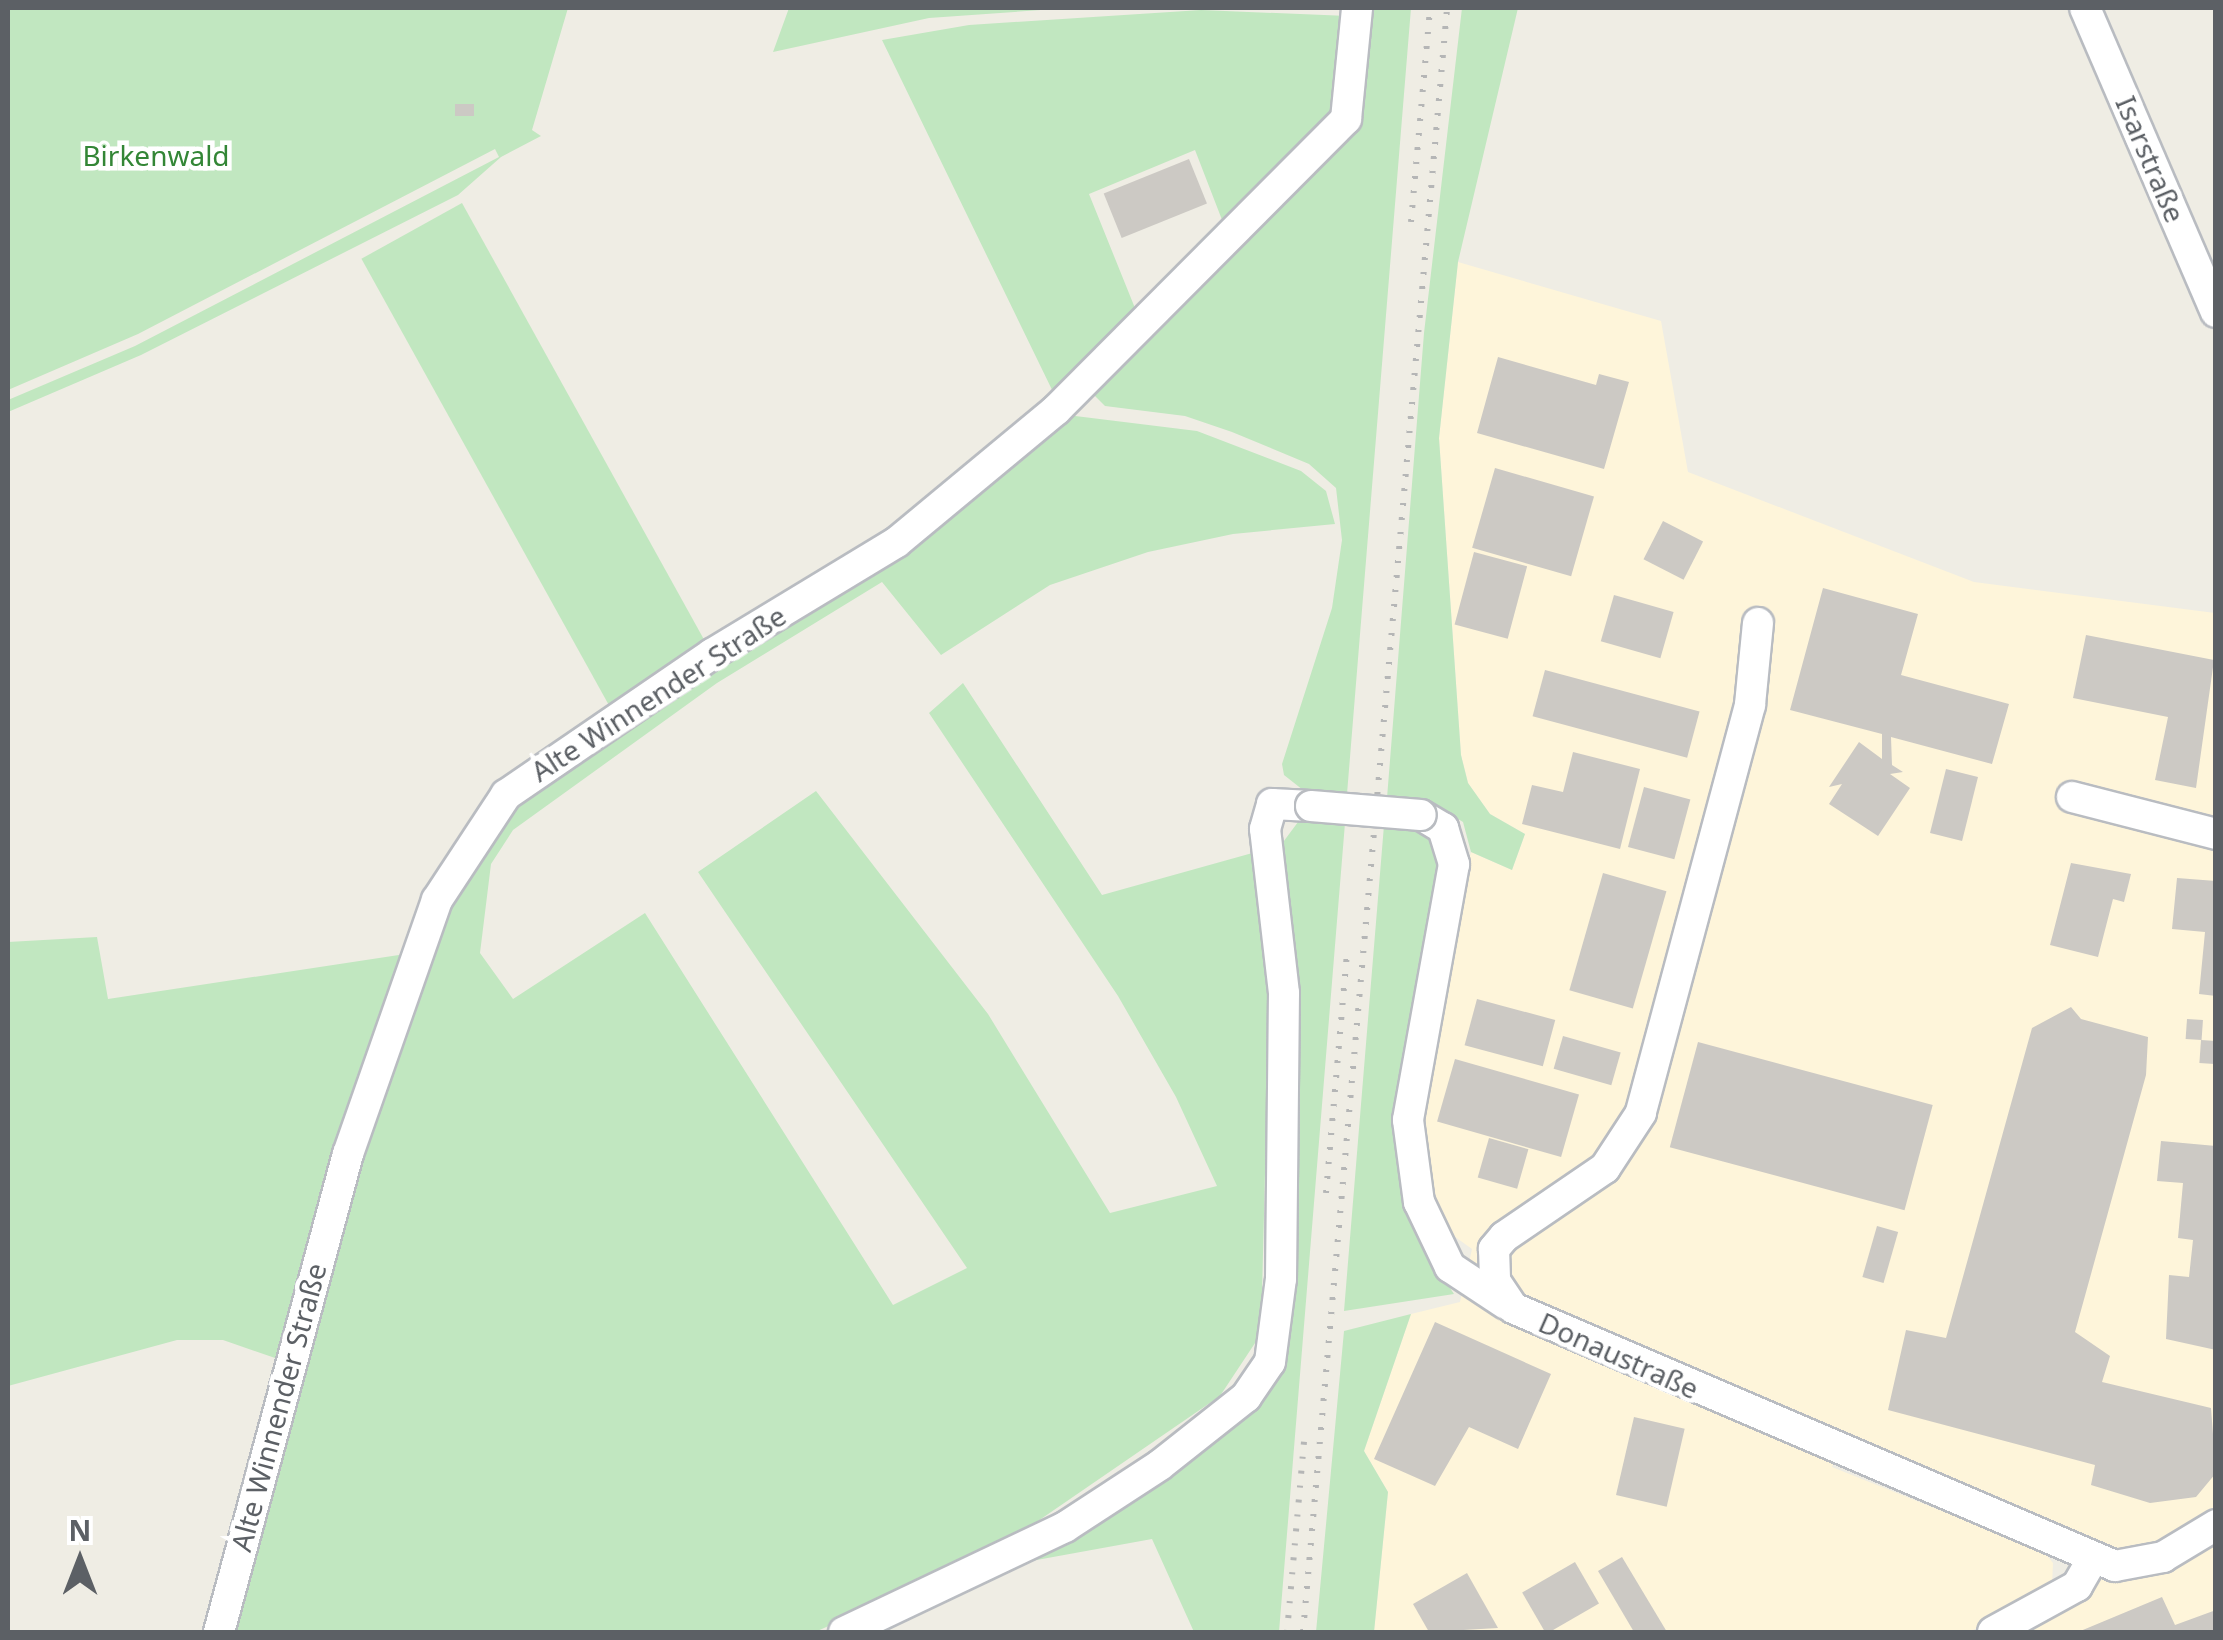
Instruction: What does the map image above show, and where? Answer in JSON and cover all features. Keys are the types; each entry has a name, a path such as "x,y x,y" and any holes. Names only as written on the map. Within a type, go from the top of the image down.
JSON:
{"street":[{"name":"Alte Winnender Straße","path":"220,1632 348,1154 437,900 506,795 712,654 897,542 1056,410 1346,119 1357,8"},
{"name":"Isarstraße","path":"2085,8 2216,312"},
{"name":"Donaustraße","path":"1758,623 1750,705 1641,1113 1606,1168 1494,1250 1492,1274 1514,1308 2115,1566 2142,1564 2216,1525"},
{"path":"2072,797 2216,834"},
{"path":"844,1632 1064,1527 1232,1408 1270,1362 1281,1279 1284,992 1265,829 1272,804 1420,815 1443,828 1454,864 1408,1120 1419,1202 1450,1267 1514,1308"},
{"path":"1993,1632 2077,1586 2093,1558"}],"shaded area":[{"path":"1458,262 1661,321 1688,472 1974,582 2215,613 2215,1632 2016,1632 2073,1608 2105,1571 1843,1437 1832,1467 2044,1552 2053,1563 2052,1586 2040,1598 1969,1632 1374,1632 1388,1492 1364,1451 1411,1314 1460,1302 1472,1249 1437,1224 1418,1112 1437,987 1471,852 1512,870 1525,834 1490,814 1468,783 1461,755 1439,438"}],"green space":[{"name":"Birkenwald","path":"8,8 568,8 532,130 541,136 501,157 458,195 141,355 8,412 8,400 135,346 499,157 495,149 138,334 8,390"},
{"path":"789,8 1069,8 929,18 773,52"},
{"path":"1367,8 1411,8 1347,794 1303,790 1284,775 1282,764 1332,608 1342,540 1336,488 1309,464 1232,432 1185,416 1105,406 1089,390 1358,127"},
{"path":"1462,8 1518,8 1458,262 1439,438 1461,755 1468,783 1490,814 1525,834 1512,870 1471,852 1463,822 1437,806 1387,798 1424,333"},
{"path":"1201,10 1348,16 1343,77 1328,117 1224,225 1195,150 1089,194 1139,318 1056,398 882,40 969,25"},
{"path":"462,203 712,654 612,710 361,259"},
{"path":"1059,414 1197,431 1301,471 1326,491 1335,524 1233,534 1148,552 1050,585 941,655 882,582 717,683 513,830 491,864 480,953 513,999 645,913 893,1305 967,1268 698,872 816,791 988,1014 1110,1213 1217,1186 1176,1097 1118,996 929,713 963,683 1102,895 1256,852 1270,990 1274,1168 1265,1174 1261,1334 1220,1396 987,1556 815,1632 226,1632 327,1248 420,970 466,873 510,801"},
{"path":"1301,818 1345,823 1279,1632 1194,1632 1152,1539 1009,1565 1260,1396 1285,1366 1293,1299 1275,853"},
{"path":"1384,825 1415,825 1430,833 1442,864 1397,1122 1444,1279 1454,1294 1344,1311"},
{"path":"97,937 108,999 412,953 278,1359 223,1340 177,1340 8,1386 8,942"},
{"path":"1411,1314 1364,1451 1388,1492 1374,1632 1316,1632 1344,1331"}],"building":[{"path":"455,104 474,104 474,116 455,116"},
{"path":"1189,159 1207,204 1122,238 1104,193"},
{"path":"1498,357 1596,385 1599,374 1629,382 1604,469 1477,433"},
{"path":"1495,468 1594,496 1571,576 1472,548"},
{"path":"1663,521 1703,541 1684,580 1643,559"},
{"path":"1474,552 1527,566 1508,639 1455,624"},
{"path":"1823,588 1918,614 1901,675 2009,704 1992,764 1891,737 1892,765 1903,772 1890,774 1910,788 1878,836 1829,804 1842,784 1829,787 1859,742 1882,759 1882,734 1790,710"},
{"path":"1614,595 1674,612 1660,658 1601,641"},
{"path":"2086,635 2214,660 2196,788 2155,780 2168,717 2073,698"},
{"path":"1545,670 1700,711 1687,758 1533,716"},
{"path":"1573,752 1640,769 1620,849 1522,824 1532,785 1563,792"},
{"path":"1946,769 1978,777 1962,841 1930,833"},
{"path":"1644,787 1690,799 1674,859 1628,847"},
{"path":"2071,863 2131,874 2124,902 2113,899 2098,957 2050,945"},
{"path":"1603,873 1666,891 1633,1008 1569,990"},
{"path":"2177,878 2216,881 2216,996 2199,994 2205,932 2172,929"},
{"path":"1477,999 1555,1020 1543,1066 1465,1045"},
{"path":"2071,1007 2081,1019 2148,1037 2146,1075 2075,1332 2110,1356 2102,1382 2211,1408 2216,1473 2196,1497 2150,1503 2091,1485 2095,1465 1888,1410 1906,1330 1946,1338 2032,1028"},
{"path":"2187,1019 2203,1020 2202,1040 2186,1039"},
{"path":"1563,1036 1621,1053 1611,1085 1554,1069"},
{"path":"2201,1040 2216,1041 2214,1064 2199,1063"},
{"path":"1698,1042 1933,1105 1905,1210 1670,1147"},
{"path":"1455,1059 1579,1095 1561,1157 1437,1121"},
{"path":"1489,1138 1528,1149 1517,1189 1478,1177"},
{"path":"2161,1141 2216,1146 2216,1350 2166,1339 2169,1275 2189,1277 2193,1240 2178,1238 2183,1183 2157,1181"},
{"path":"1877,1226 1898,1232 1884,1283 1862,1277"},
{"path":"1435,1322 1551,1374 1518,1449 1469,1427 1435,1486 1374,1459"},
{"path":"1634,1417 1685,1429 1667,1507 1616,1495"},
{"path":"1622,1557 1667,1632 1634,1632 1598,1571"},
{"path":"1575,1562 1599,1604 1545,1632 1522,1592"},
{"path":"1467,1573 1498,1628 1429,1632 1413,1604"},
{"path":"2162,1597 2175,1625 2216,1610 2216,1632 2078,1632"}],"railway":[{"path":"1411,222 1430,8"},
{"path":"1303,1632 1447,8"},
{"path":"1326,1193 1347,954"},
{"path":"1287,1632 1305,1432"}]}
